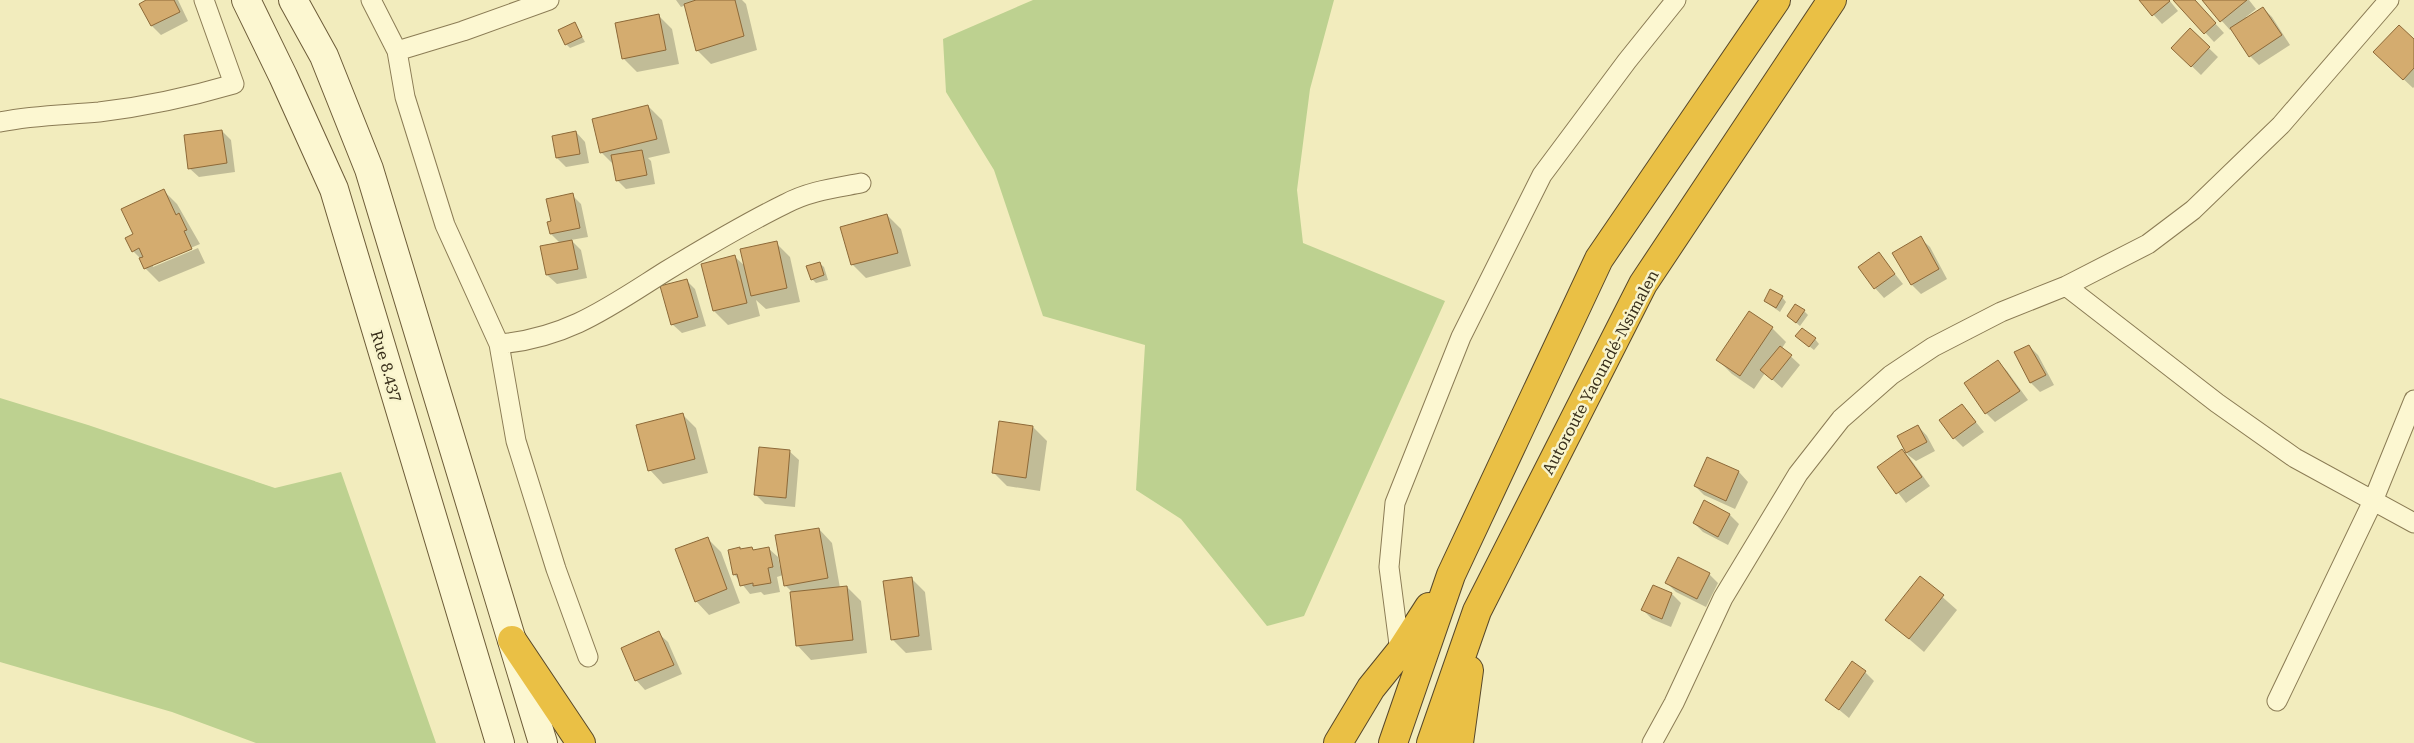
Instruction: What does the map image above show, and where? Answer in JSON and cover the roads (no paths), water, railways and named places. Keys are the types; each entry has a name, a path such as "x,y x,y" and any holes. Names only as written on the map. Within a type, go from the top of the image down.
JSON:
{"highway":[{"path":"1394,743 1450,575 1599,259 1776,0"},
{"name":"Autoroute Yaoundé-Nsimalen","path":"1431,743 1477,611 1643,284 1832,0"},
{"path":"1338,743 1371,688 1400,652 1450,575"},
{"path":"1459,743 1477,611"},
{"path":"512,640 580,743"}],"main road":[{"name":"Rue 8.437","path":"246,0 334,189 500,743"},
{"path":"293,0 324,56 369,169 543,743"}],"street":[{"path":"0,122 21,118 101,112 206,92 234,84 204,0"},
{"path":"371,0 396,51 405,97 445,225 499,344 516,441 556,569 588,657"},
{"path":"396,51 463,31 549,0"},
{"path":"1400,652 1389,567 1395,504 1461,337 1542,175 1627,61 1676,0"},
{"path":"1652,743 1674,703 1724,598 1798,474 1841,419 1891,375 1933,348 2001,312 2066,286 2148,244 2193,210 2281,125 2390,0"},
{"path":"499,344 526,342 566,330 588,320 675,266 786,203 817,191 861,183"},
{"path":"2066,286 2216,403 2295,458 2414,523"},
{"path":"2277,701 2373,500 2414,400"}]}
